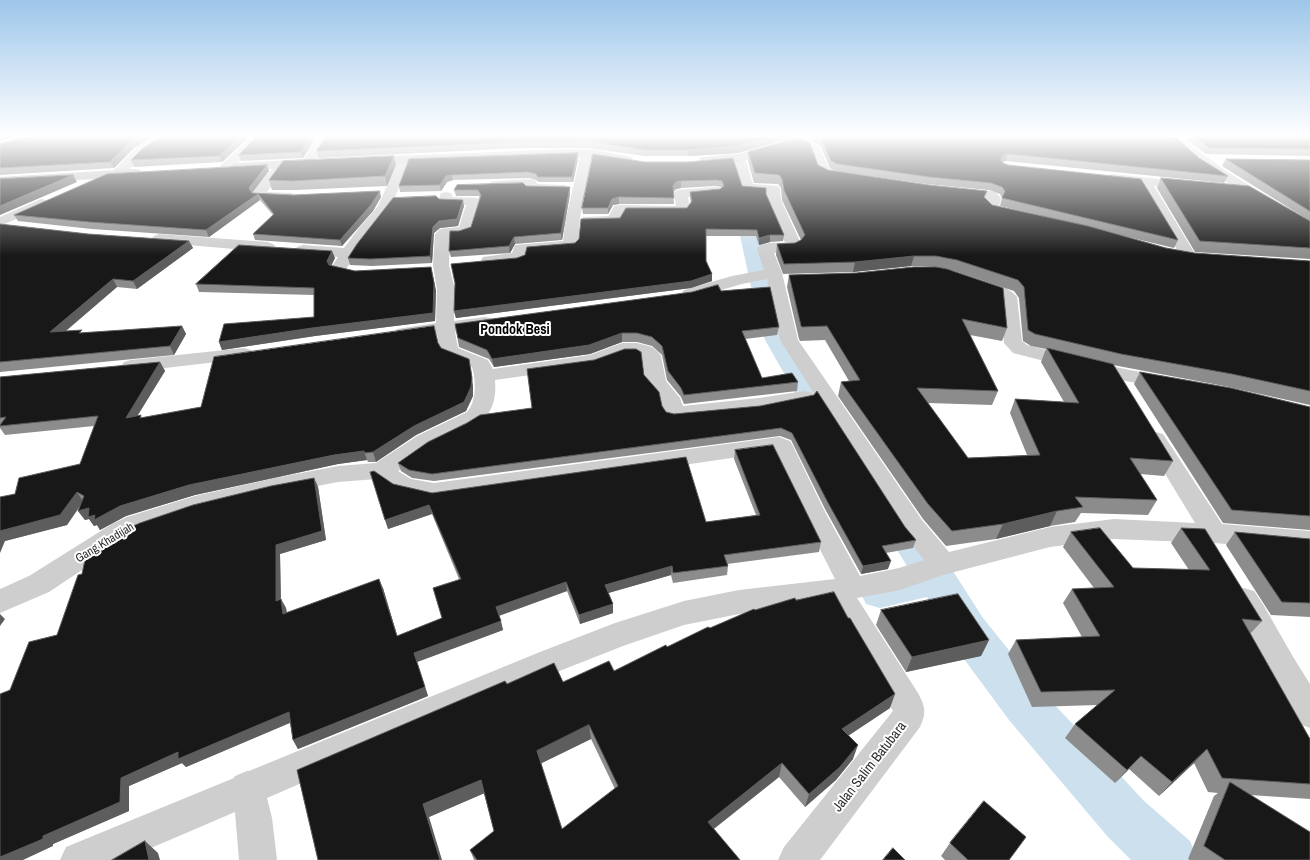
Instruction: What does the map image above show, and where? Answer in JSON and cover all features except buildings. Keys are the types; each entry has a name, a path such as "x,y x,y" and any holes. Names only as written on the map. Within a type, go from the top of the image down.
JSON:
{"street":[{"path":"0,181 85,176"},
{"path":"70,190 102,176"},
{"path":"273,176 259,195 302,196"},
{"path":"352,271 338,269 347,253 378,216 390,195 398,176"},
{"path":"473,262 519,257 520,248 570,245 573,220 582,176"},
{"path":"741,176 748,188 773,189 774,200 794,246 792,248 765,249 774,276 789,340 913,527 937,566"},
{"path":"842,176 858,178"},
{"path":"1101,176 1206,187"},
{"path":"1226,176 1310,228"},
{"path":"1144,181 1196,257 1168,253"},
{"path":"479,186 530,183 531,188 579,188"},
{"path":"1220,188 1248,190"},
{"path":"942,190 990,196 994,198 990,208 1025,217"},
{"path":"573,220 615,220 619,209 682,210 681,193 715,191"},
{"path":"381,471 425,440 479,413 483,406 484,393 482,366 478,362 456,355 449,350 445,327 446,290 440,267 443,234 448,232 463,232 466,230 474,202 470,200 445,201 444,193"},
{"path":"0,222 56,197"},
{"path":"0,225 19,227"},
{"path":"146,238 347,253"},
{"path":"670,296 691,294 751,276 774,276 796,280"},
{"path":"956,278 1002,293 1008,297 1013,343 1020,349 1115,373 1185,386"},
{"path":"384,334 499,320"},
{"path":"483,376 594,360 622,349 637,348 645,351 651,356 656,382 670,398 674,413 759,405 805,397"},
{"path":"116,367 227,357 264,351"},
{"path":"1115,373 1131,399"},
{"path":"1143,418 1254,614 1280,664 1306,700"},
{"name":"Jalan Salim Batubara","path":"381,471 404,486 434,492 649,460 779,444 782,446 812,510 844,595 907,703 909,711 909,716 797,860"},
{"name":"Gang Khadijah","path":"0,601 39,584 121,531 136,524 195,505 275,486 338,474 381,471"},
{"path":"79,860 250,800 551,661 684,613 739,602 844,595 900,579 937,566 1050,537 1093,531 1114,529 1217,550 1310,541"},
{"path":"250,800 258,860"}],"waterway":[{"path":"737,176 767,301 779,340 812,396 835,429"},
{"path":"894,517 937,579"},
{"path":"880,592 937,579"},
{"path":"937,579 968,631 1025,705 1126,819 1171,860"}],"district":[{"name":"Pondok Besi","path":"515,330"}]}
